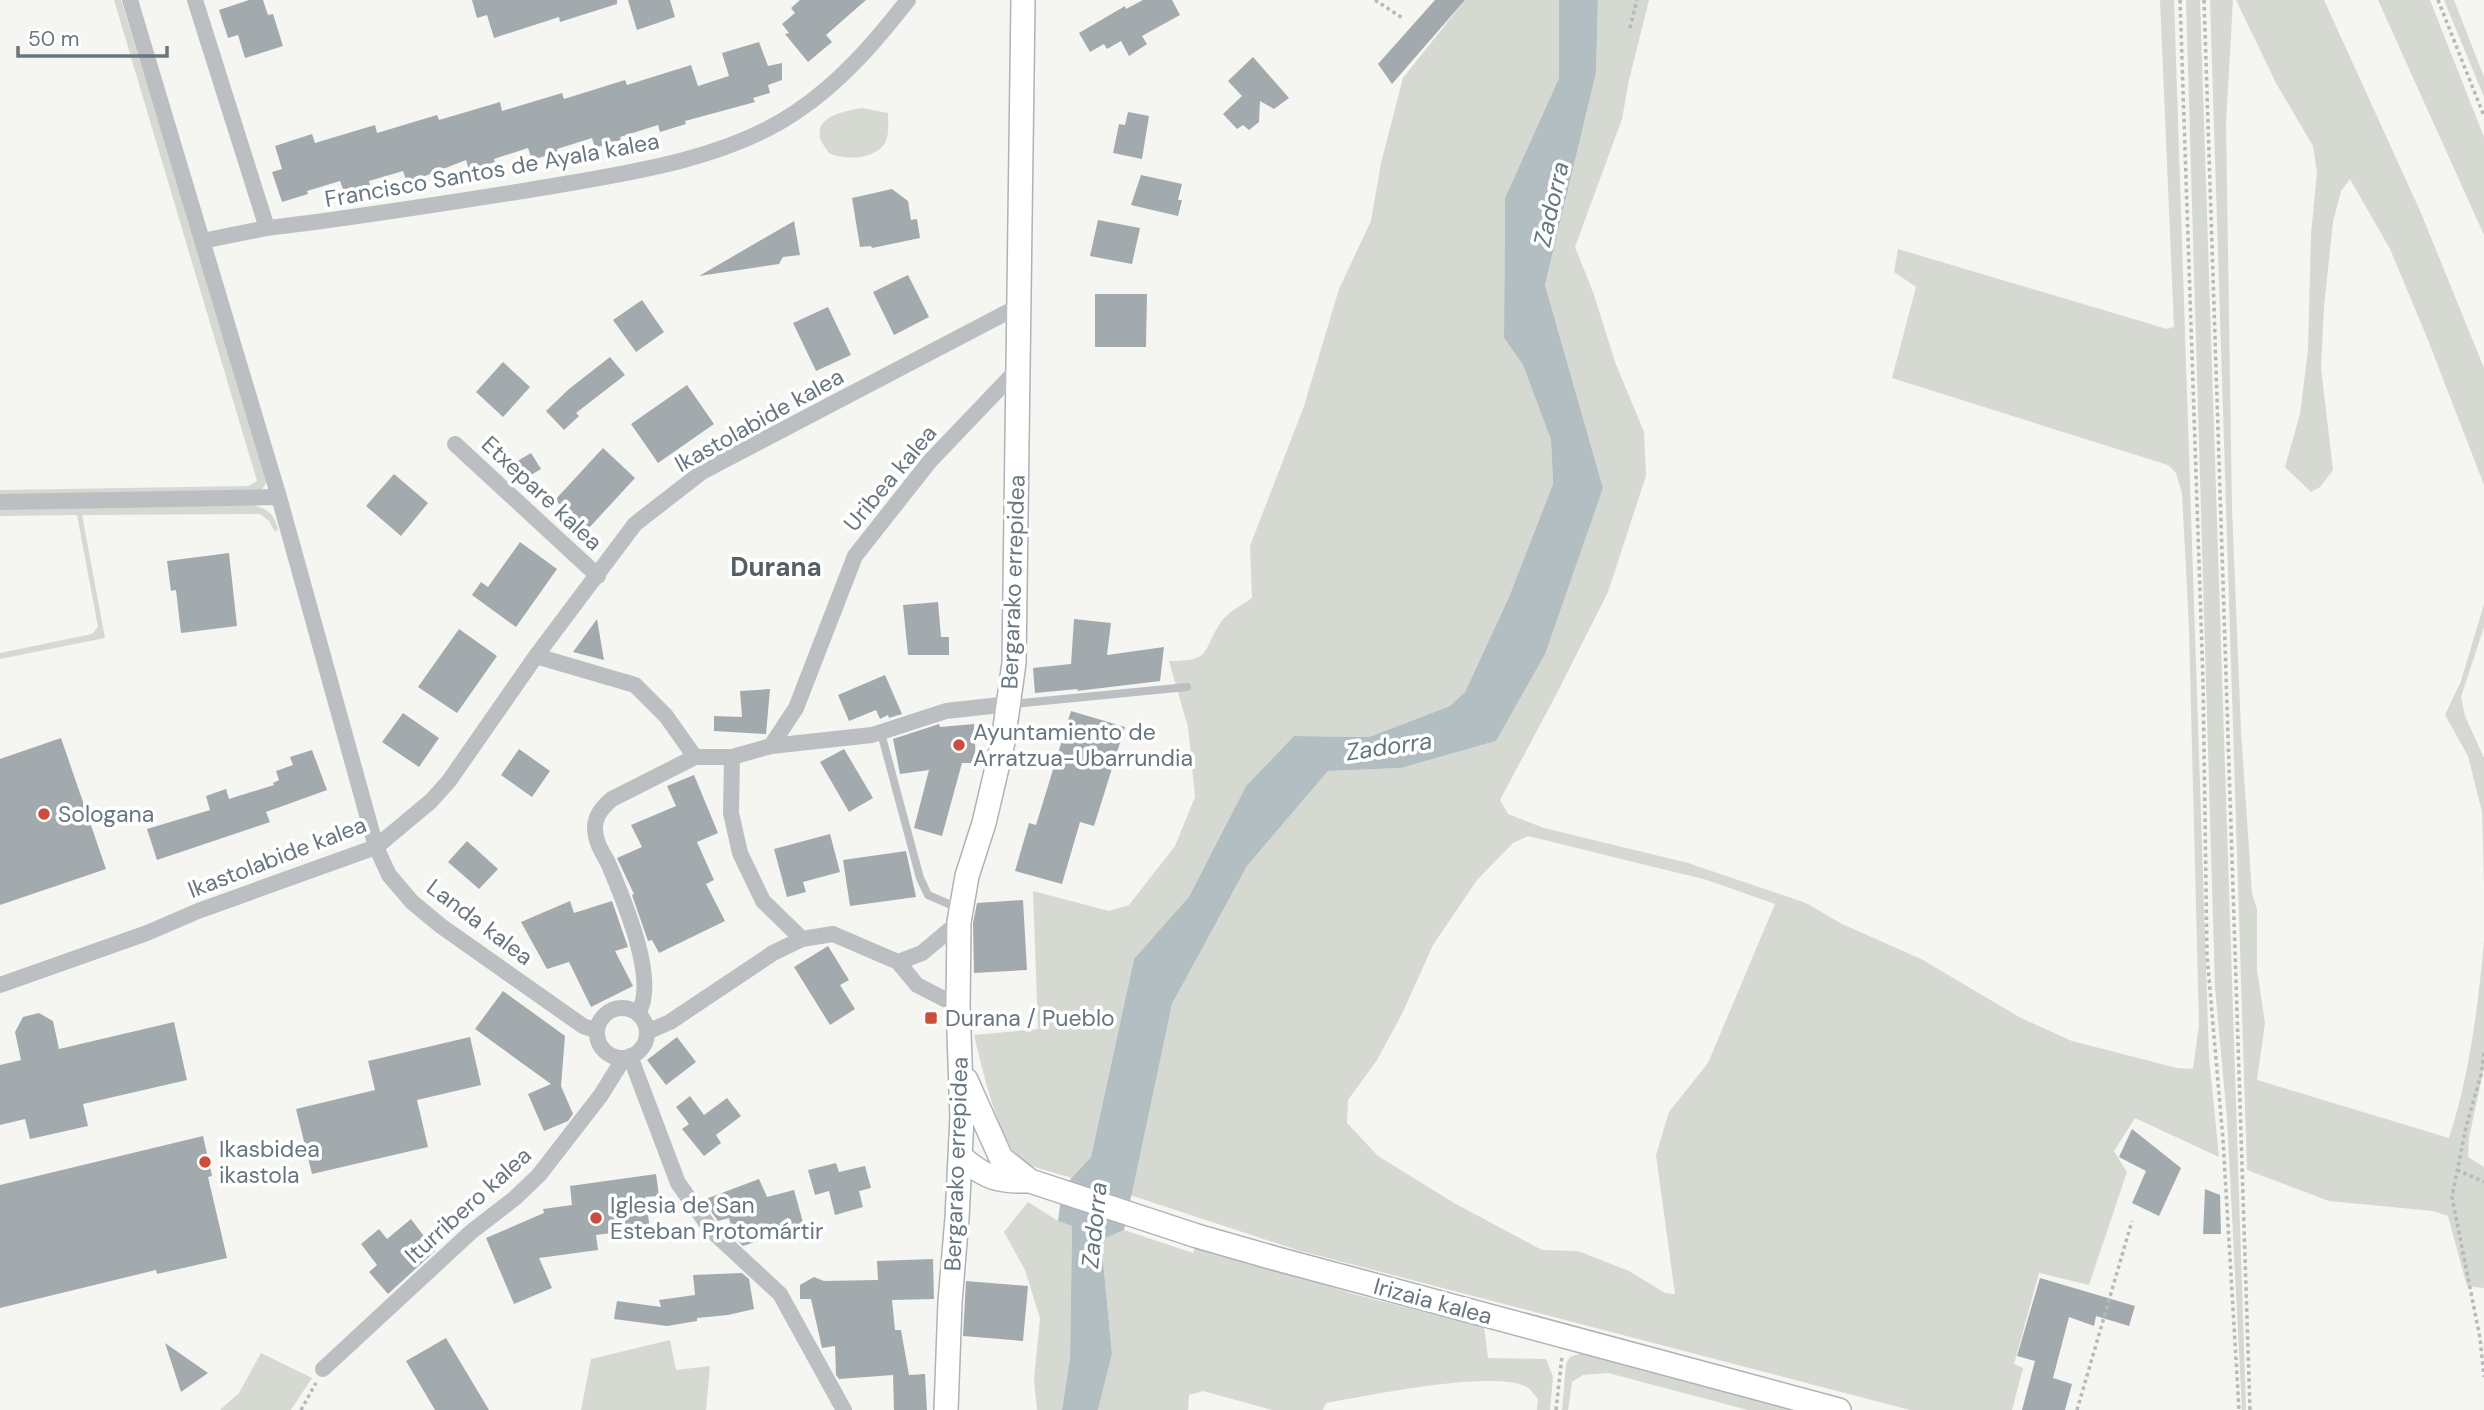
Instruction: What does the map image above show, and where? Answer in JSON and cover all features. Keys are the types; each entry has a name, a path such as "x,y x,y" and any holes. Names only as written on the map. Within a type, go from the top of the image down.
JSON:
{"street":[{"name":"Landa kalea","path":"130,0 279,497 376,846 389,875 412,902 441,926 583,1026 597,1031"},
{"path":"195,0 267,228"},
{"name":"Francisco Santos de Ayala kalea","path":"202,242 267,228 376,215 616,175 700,156 751,136 796,113 862,56 908,0"},
{"name":"Bergarako errepidea","path":"946,1410 950,1302 961,1157 962,1070 958,1006 960,916 967,876 984,823 1009,704 1014,663 1023,0"},
{"name":"Ikastolabide kalea","path":"0,985 147,933 198,911 376,846 431,801 449,780 635,524 702,472 1019,306"},
{"name":"Uribea kalea","path":"771,746 796,708 855,556 930,461 1017,370"},
{"name":"Etxepare kalea","path":"455,443 598,576"},
{"path":"0,502 279,497"},
{"path":"537,656 635,685 666,716 695,757"},
{"path":"638,1013 644,1004 646,992 634,924 596,836 596,819 601,808 612,799 695,757 732,757 771,746 881,733 946,711 1009,704"},
{"path":"732,757 731,813 740,853 763,901 802,939"},
{"path":"898,962 922,953 960,916"},
{"path":"647,1032 670,1022 773,953 802,939 833,934 898,962 917,985 958,1006"},
{"path":"623,1007 638,1013 647,1032 642,1047 627,1057 615,1057 602,1048 597,1031 601,1018 615,1008 623,1007"},
{"path":"627,1057 678,1183 713,1232 780,1294 844,1410"},
{"name":"Iturribero kalea","path":"323,1369 471,1232 515,1198 539,1175 627,1057"},
{"path":"957,1218 969,1192 997,1168 962,1070"},
{"name":"Irizaia kalea","path":"961,1157 997,1168 1003,1182 1030,1181 1198,1237 1839,1410"}],"lane":[{"path":"1009,704 1187,687"},
{"path":"881,733 920,878 928,895 960,916"}],"path":[{"path":"1375,0 1404,19"},
{"path":"1630,28 1637,0"},
{"path":"2180,0 2203,681 2207,955 2223,1140 2239,1410"},
{"path":"2204,0 2250,1410"},
{"path":"2438,0 2484,116"},
{"path":"2484,1053 2482,1075 2466,1127 2452,1197 2480,1338 2484,1377"},
{"path":"2457,1170 2484,1182"},
{"path":"2077,1410 2132,1222"},
{"path":"1556,1410 1564,1336"},
{"path":"301,1410 323,1369"}],"shaded area":[{"path":"114,0 121,0 268,480 260,493 0,497 0,490 248,486 257,481"},
{"path":"1465,0 1559,0 1559,78 1505,198 1504,338 1523,365 1551,440 1553,484 1509,597 1465,692 1450,706 1369,737 1294,736 1246,786 1189,898 1134,959 1091,1157 1072,1178 1037,1167 1020,1159 1004,1135 991,1101 974,1035 1038,1029 1033,891 1109,911 1129,905 1175,846 1195,797 1188,727 1169,661 1200,657 1224,619 1252,598 1250,546 1304,406 1339,289 1371,221 1381,163 1403,78"},
{"path":"1598,0 1649,0 1622,119 1575,247 1593,292 1615,362 1644,432 1646,476 1608,592 1500,800 1508,814 1544,828 1688,863 1806,903 1842,924 1921,959 2021,1018 2072,1041 2177,1068 2193,1069 2199,1025 2189,628 2182,493 2176,473 2168,465 1892,378 1916,287 1894,272 1898,249 2167,329 2174,327 2160,0 2174,0 2209,1057 2219,1157 2135,1118 2114,1151 2127,1172 2089,1285 2039,1273 2014,1364 2023,1368 2012,1410 1910,1410 1297,1250 1130,1195 1172,1004 1247,866 1328,771 1401,768 1496,741 1603,488 1545,285 1596,73","holes":["1528,836 1707,880 1775,904 1708,1063 1669,1112 1656,1155 1675,1294 1665,1293 1629,1271 1578,1251 1542,1250 1454,1203 1378,1156 1347,1123 1348,1100 1377,1060 1402,1014 1433,945 1477,880 1513,843"]},
{"path":"2186,0 2200,0 2246,1410 2242,1410 2227,1118 2215,988"},
{"path":"2210,0 2233,0 2226,123 2232,508 2241,731 2252,893 2257,909 2257,970 2265,1023 2257,1080 2449,1138 2472,1040 2484,940 2484,1067 2469,1138 2468,1157 2484,1167 2484,1288 2467,1286 2448,1216 2433,1211 2329,1201 2247,1170"},
{"path":"2236,0 2324,0 2421,213 2484,368 2484,485 2390,249 2350,179 2341,191 2333,222 2324,307 2321,368 2333,470 2320,487 2311,492 2285,467 2300,414 2308,350 2311,234 2317,173 2313,146 2276,83"},
{"path":"2378,0 2430,0 2484,137 2484,235"},
{"path":"2444,0 2454,0 2484,77 2484,97"},
{"path":"862,108 888,113 888,135 883,146 871,154 857,157 842,157 829,153 820,138 822,124 834,116"},
{"path":"253,505 272,516 278,529 275,532 269,521 260,514 82,515 105,638 0,659 0,653 92,634 98,627 77,515 0,516 0,508"},
{"path":"2484,604 2484,627 2461,697 2465,716 2484,758 2484,886 2482,812 2468,756 2445,715 2461,681"},
{"path":"1028,1202 1058,1221 1072,1226 1070,1358 1062,1410 1037,1410 1034,1380 1040,1318 1025,1270 1004,1232"},
{"path":"1124,1230 1193,1253 1197,1245 1357,1295 1484,1327 1488,1358 1546,1359 1553,1377 1550,1410 1537,1410 1538,1399 1527,1387 1511,1382 1488,1381 1460,1382 1369,1395 1326,1403 1323,1410 1272,1410 1203,1391 1189,1395 1188,1410 1098,1410 1112,1354 1101,1240"},
{"path":"670,1340 676,1370 710,1366 706,1410 581,1410 591,1359"},
{"path":"261,1353 312,1378 291,1410 220,1410 239,1393"},
{"path":"1592,1354 1803,1410 1748,1410 1608,1373 1583,1375 1572,1382 1568,1410 1562,1410 1566,1364 1570,1357"}],"water":[{"name":"Zadorra","path":"1559,0 1598,0 1596,73 1545,285 1603,488 1545,654 1496,741 1401,768 1328,771 1247,866 1172,1004 1124,1230 1101,1240 1112,1354 1098,1410 1062,1410 1070,1358 1072,1226 1058,1221 1061,1198 1067,1183 1091,1157 1134,959 1189,897 1246,786 1294,736 1369,737 1450,706 1465,692 1509,597 1553,484 1551,440 1523,365 1504,338 1505,198 1559,78"}],"building":[{"path":"249,0 263,0 268,15 273,14 283,46 245,58 238,35 228,38 219,10"},
{"path":"472,0 617,0 617,4 560,22 559,17 494,38 487,15 477,18"},
{"path":"628,0 670,0 675,17 637,30"},
{"path":"800,0 866,0 826,35 832,42 808,62 785,34 789,33 782,24 795,13 791,8"},
{"path":"1143,0 1172,0 1180,15 1142,36 1147,44 1129,56 1121,41 1107,49 1104,44 1090,52 1079,33 1125,6 1126,9"},
{"path":"1435,0 1465,0 1392,84 1378,64"},
{"path":"759,42 768,66 782,63 782,80 768,85 770,93 753,98 755,102 685,121 686,124 660,132 658,125 595,148 592,138 532,160 528,148 469,170 466,160 407,183 403,171 369,181 370,185 344,192 340,181 282,202 272,172 282,169 275,146 312,134 315,143 375,125 377,133 437,115 439,120 500,102 502,111 562,93 564,99 625,80 627,85 691,65 698,86 729,76 722,53"},
{"path":"1253,57 1289,98 1274,109 1260,101 1259,122 1249,130 1243,125 1237,129 1223,114 1242,96 1228,81"},
{"path":"1128,112 1149,116 1142,159 1113,153 1119,124 1125,125"},
{"path":"1141,175 1182,184 1178,216 1131,205"},
{"path":"892,189 908,201 911,220 917,219 920,238 872,248 860,247 852,198"},
{"path":"1098,220 1140,228 1132,264 1090,256"},
{"path":"794,221 800,255 783,257 779,264 699,276"},
{"path":"908,275 929,317 894,335 873,292"},
{"path":"1095,294 1147,294 1146,347 1095,347"},
{"path":"642,300 664,332 636,352 613,320"},
{"path":"828,307 851,355 816,371 793,323"},
{"path":"610,357 625,375 576,413 579,416 564,430 546,411"},
{"path":"503,362 530,387 503,417 476,392"},
{"path":"687,385 714,424 658,463 631,424"},
{"path":"603,448 635,478 588,529 555,500"},
{"path":"531,453 541,469 519,482 509,466"},
{"path":"394,474 428,503 401,536 366,506"},
{"path":"520,542 557,569 516,627 472,595 481,582 488,587"},
{"path":"229,553 237,626 181,633 176,590 171,591 167,561"},
{"path":"938,602 941,637 949,637 949,655 908,655 903,605"},
{"path":"597,619 604,660 573,652"},
{"path":"1074,619 1111,623 1107,655 1164,647 1160,681 1035,693 1033,668 1071,664"},
{"path":"459,629 497,656 457,713 418,687"},
{"path":"885,675 902,714 889,718 888,715 880,719 876,710 849,721 838,695"},
{"path":"770,689 766,734 714,731 714,716 742,717 740,691"},
{"path":"1071,711 1125,727 1094,826 1080,822 1062,884 1015,871 1029,823 1036,825"},
{"path":"403,713 439,738 419,767 382,742"},
{"path":"939,724 940,727 974,724 976,763 962,763 942,836 914,828 929,770 900,774 893,739"},
{"name":"Sologana","path":"61,738 106,869 0,905 0,759"},
{"path":"519,749 550,771 532,797 501,775"},
{"path":"844,749 873,798 849,812 820,762"},
{"path":"312,750 327,790 266,812 270,822 157,860 147,829 210,810 206,796 226,789 229,799 274,785 273,783 279,780 276,771 293,765 290,757"},
{"path":"694,775 718,833 697,842 714,880 706,884 725,921 659,953 652,940 648,941 632,895 634,894 617,858 642,847 631,825 676,806 667,786"},
{"path":"830,834 840,872 803,882 806,892 787,897 774,849"},
{"path":"467,841 498,869 479,889 448,862"},
{"path":"906,851 916,897 850,906 843,860"},
{"path":"1023,900 1027,970 974,973 973,923 977,903"},
{"path":"570,901 574,913 612,901 628,947 615,951 633,986 591,1007 569,962 547,969 521,922"},
{"path":"828,946 849,980 840,985 855,1009 830,1025 794,967"},
{"path":"503,991 565,1036 561,1086 573,1114 568,1121 544,1131 528,1094 551,1084 475,1029"},
{"path":"39,1013 53,1021 59,1049 174,1022 187,1080 83,1104 88,1126 30,1139 25,1119 0,1125 0,1065 21,1060 15,1032 23,1017"},
{"path":"470,1037 481,1085 417,1100 428,1147 312,1174 296,1109 375,1090 368,1061"},
{"path":"677,1037 696,1062 666,1085 647,1060"},
{"path":"690,1096 704,1115 727,1098 741,1116 716,1135 721,1143 704,1156 682,1129 689,1124 676,1107"},
{"path":"2132,1129 2181,1168 2159,1216 2132,1203 2146,1171 2119,1157"},
{"path":"203,1136 212,1176 208,1177 227,1258 157,1274 156,1270 0,1308 0,1185"},
{"path":"836,1163 839,1172 865,1166 871,1188 859,1191 863,1207 835,1215 829,1191 815,1195 808,1170"},
{"name":"Iglesia de San Esteban Protomártir","path":"656,1174 659,1196 645,1197 650,1228 596,1235 598,1250 539,1258 552,1288 514,1304 486,1238 544,1213 543,1209 572,1205 570,1186"},
{"path":"759,1179 767,1197 794,1190 804,1226 743,1246 734,1237 729,1218 718,1221 703,1200"},
{"path":"2205,1189 2220,1195 2221,1234 2203,1234"},
{"path":"411,1219 435,1251 388,1294 369,1272 377,1265 361,1244 379,1229 387,1239"},
{"path":"933,1259 934,1299 892,1300 895,1330 901,1330 909,1375 925,1374 927,1410 894,1410 893,1375 839,1379 836,1375 835,1346 822,1348 811,1299 800,1299 800,1285 814,1277 824,1281 878,1280 877,1261"},
{"path":"742,1273 749,1279 754,1309 667,1326 614,1319 617,1301 661,1307 659,1300 695,1295 693,1275"},
{"path":"2040,1278 2135,1306 2129,1326 2096,1316 2094,1326 2069,1317 2053,1378 2072,1384 2065,1410 2022,1410 2035,1361 2017,1356"},
{"path":"966,1281 1028,1286 1023,1341 963,1336"},
{"path":"446,1338 489,1410 435,1410 406,1361"},
{"path":"165,1343 208,1373 181,1392"}],"place":[{"name":"Ayuntamiento de Arratzua-Ubarrundia","path":"959,745"},
{"name":"Sologana","path":"44,814"},
{"name":"Durana / Pueblo","path":"931,1018"},
{"name":"Ikasbidea ikastola","path":"205,1162"},
{"name":"Iglesia de San Esteban Protomártir","path":"596,1218"}],"district":[{"name":"Durana","path":"776,567"}]}
